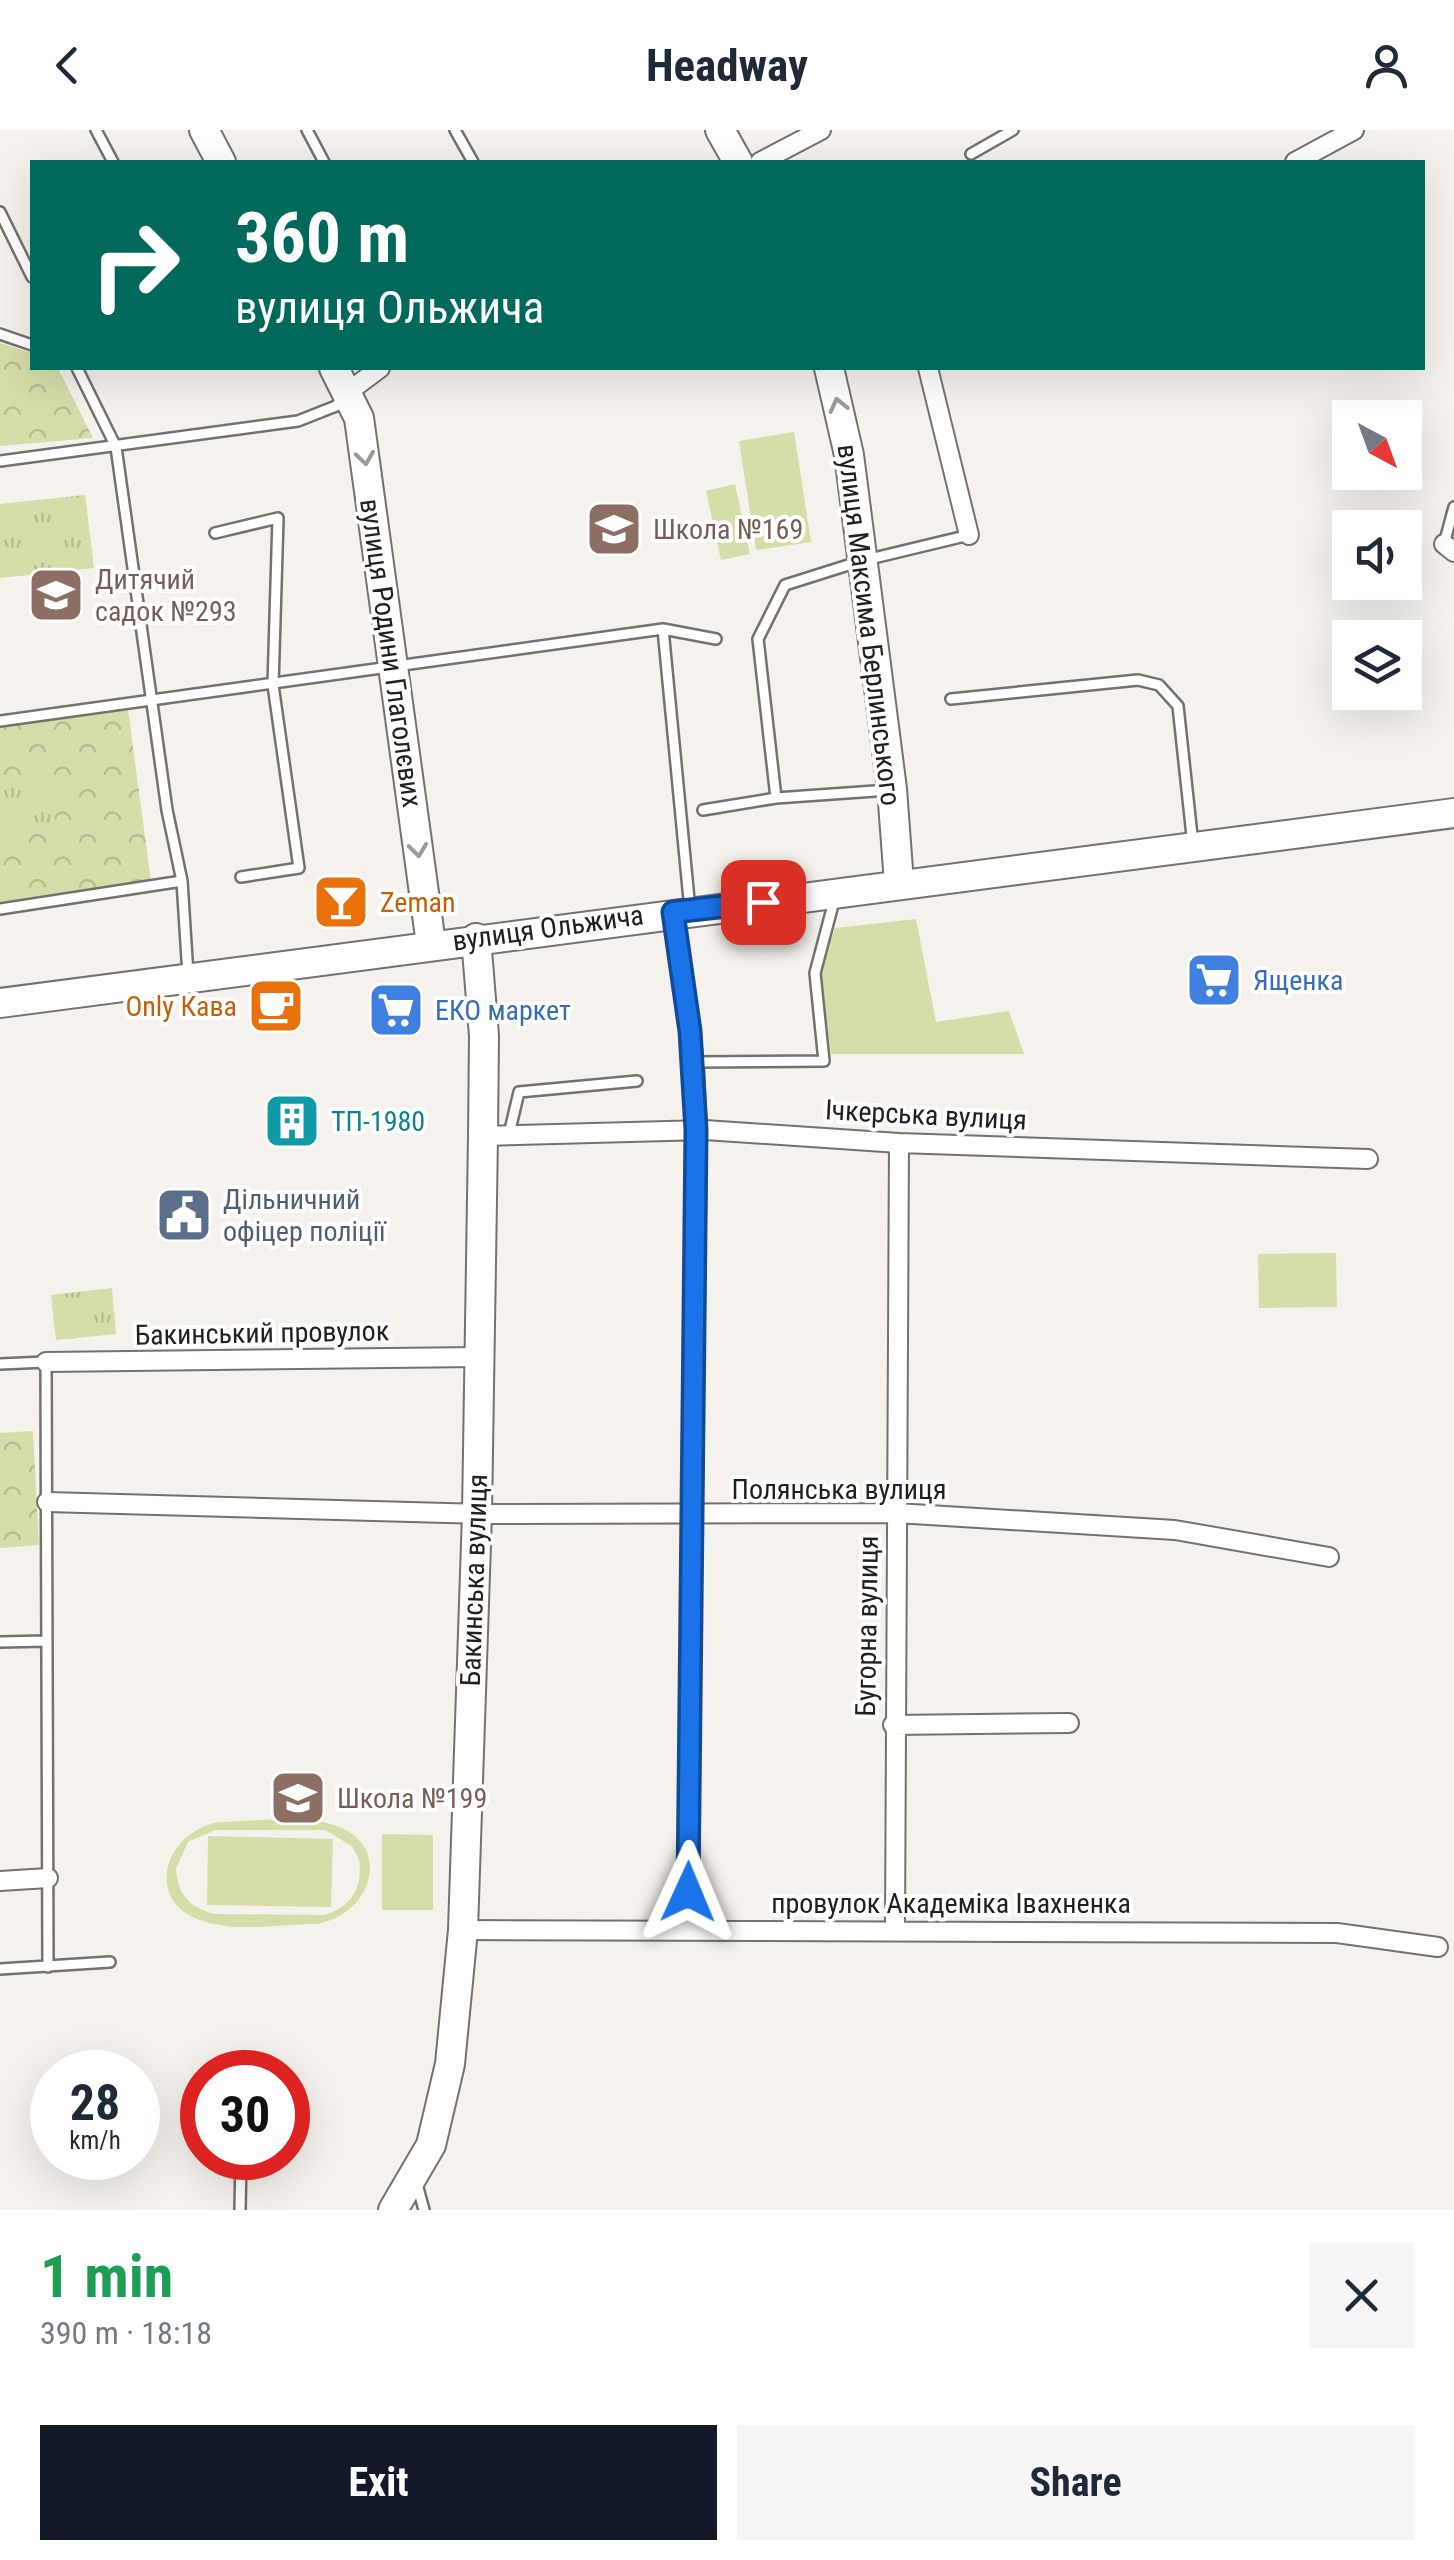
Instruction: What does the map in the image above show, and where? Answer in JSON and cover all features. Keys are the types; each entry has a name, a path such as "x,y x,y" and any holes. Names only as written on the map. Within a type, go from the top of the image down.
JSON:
{"street":[{"path":"204,130 220,160"},
{"path":"720,130 737,160"},
{"path":"764,160 821,130"},
{"path":"1299,160 1354,130"},
{"name":"вулиця Родини Глаголєвих","path":"335,370 359,418 431,944"},
{"path":"348,392 377,370"},
{"name":"вулиця Максима Берлинського","path":"829,370 849,455 892,789 900,884"},
{"path":"928,370 969,535"},
{"name":"вулиця Ольжича","path":"0,1003 1454,813"},
{"path":"682,911 696,1130 696,1517 688,1929"},
{"name":"Бакинська вулиця","path":"393,2210 431,2144 450,2064 463,1930 478,1514 478,1357 495,1137 476,938"},
{"name":"Ічкерська вулиця","path":"495,1137 696,1130 898,1144 1368,1159"},
{"name":"Бугорна вулиця","path":"895,1929 898,1144"},
{"name":"Бакинський провулок","path":"46,1362 478,1357"},
{"name":"Полянська вулиця","path":"46,1502 696,1517 896,1513 1175,1530 1329,1556"},
{"path":"894,1725 1069,1723"},
{"path":"0,1881 48,1878"},
{"name":"провулок Академіка Івахненка","path":"463,1930 1337,1933 1438,1947"}],"lane":[{"path":"96,130 112,160"},
{"path":"306,130 323,160"},
{"path":"456,130 472,160"},
{"path":"970,154 1013,130"},
{"path":"0,212 30,273"},
{"path":"0,334 30,343"},
{"path":"78,370 116,448 182,881 188,977"},
{"path":"0,461 298,421 336,406 348,392"},
{"path":"1449,548 1454,506"},
{"path":"215,533 278,518 273,684 299,868 241,876"},
{"path":"776,798 758,639 785,585 860,560 969,535"},
{"path":"664,629 682,911"},
{"path":"0,721 664,629 716,639"},
{"path":"952,699 1138,680 1159,685 1178,706 1193,848"},
{"path":"703,810 776,798 892,789"},
{"path":"0,909 182,881"},
{"path":"694,1062 824,1061 815,973 836,893"},
{"path":"495,1137 518,1092 637,1081"},
{"path":"0,1364 46,1362 48,1967"},
{"path":"0,1642 46,1641"},
{"path":"0,1970 110,1962"},
{"path":"414,2176 424,2210"},
{"path":"240,2210 241,2180"}],"green space":[{"path":"0,343 30,352 30,370 59,370 93,438 0,446"},
{"path":"794,432 811,542 756,550 739,441"},
{"path":"735,484 750,554 721,560 706,491"},
{"path":"85,495 94,568 0,578 0,504"},
{"path":"128,710 151,882 0,904 0,726"},
{"path":"31,778 51,793 56,828 5,836 0,783"},
{"path":"916,919 936,1022 1009,1011 1024,1054 831,1054 821,972 835,928"},
{"path":"1336,1253 1337,1307 1259,1308 1258,1254"},
{"path":"112,1288 116,1334 56,1340 51,1295"},
{"path":"33,1431 39,1545 0,1548 0,1433"},
{"path":"278,1819 324,1822 354,1836 365,1848 370,1863 369,1879 351,1907 336,1918 317,1924 213,1924 182,1910 167,1883 174,1852 200,1828 219,1822","holes":["215,1830 325,1830 352,1846 360,1870 354,1895 342,1907 325,1915 214,1914 198,1908 179,1886 176,1868 188,1842"]},
{"path":"382,1834 433,1835 433,1910 382,1910"},
{"path":"208,1836 333,1839 331,1907 207,1905"}],"place":[{"name":"Школа №169","path":"614,529"},
{"name":"Дитячий садок №293","path":"56,595"},
{"name":"Zeman","path":"341,902"},
{"name":"Ященка","path":"1214,980"},
{"name":"Only Кава","path":"276,1006"},
{"name":"ЕКО маркет","path":"396,1010"},
{"name":"ТП-1980","path":"292,1121"},
{"name":"Дільничний офіцер поліції","path":"184,1215"},
{"name":"Школа №199","path":"298,1798"}],"route":[{"path":"688,1892 696,1517 696,1130 694,1062 673,912 763,902"}]}
